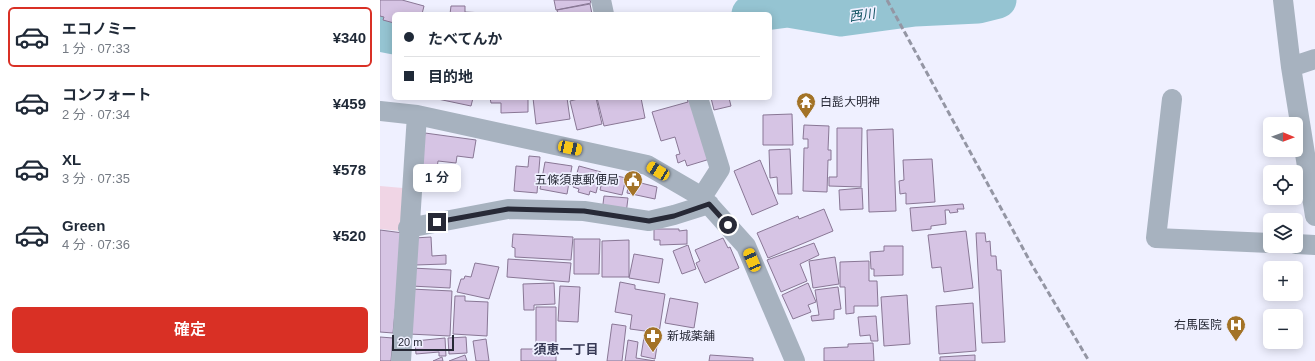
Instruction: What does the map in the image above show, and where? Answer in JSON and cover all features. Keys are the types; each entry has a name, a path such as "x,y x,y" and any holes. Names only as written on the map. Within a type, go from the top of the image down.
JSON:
{"street":[{"path":"601,0 604,12"},
{"path":"1282,0 1291,67 1315,216"},
{"path":"1291,67 1315,59"},
{"path":"1172,99 1156,238 1263,243"},
{"path":"408,228 508,209 584,211 649,221 674,216 706,200 720,169 699,100"},
{"path":"380,111 417,115 647,165 706,200 746,246 795,361"},
{"path":"400,361 417,115"},
{"path":"1303,244 1315,245"}],"shaded area":[{"path":"380,186 403,188 400,231 380,229"}],"building":[{"path":"380,0 402,0 424,6 422,12 392,12 392,22 383,20 384,17 380,16"},
{"path":"554,0 590,0 591,3 556,10"},
{"path":"590,4 592,12 558,12 557,10"},
{"path":"451,6 465,6 465,12 450,12"},
{"path":"442,100 472,100 471,106"},
{"path":"490,100 528,100 528,112 501,113 501,103 491,103"},
{"path":"533,100 567,100 570,119 536,124"},
{"path":"596,100 602,124 577,130 570,101"},
{"path":"598,100 641,100 645,118 604,126"},
{"path":"688,100 692,100 710,159 687,166 685,160 678,163 676,155 680,154 675,137 661,141 652,112 688,102"},
{"path":"712,100 730,100 731,106 714,110"},
{"path":"792,114 793,145 763,145 763,115"},
{"path":"804,125 829,126 828,150 831,150 831,160 828,160 827,192 803,191 804,148 808,148 808,139 803,139"},
{"path":"837,128 862,128 861,187 829,186 829,177 837,177"},
{"path":"893,129 896,211 869,212 867,130"},
{"path":"425,133 476,140 473,158 457,156 456,163 438,161 437,169 420,167"},
{"path":"790,149 792,194 778,194 777,177 770,178 769,150"},
{"path":"529,156 540,157 537,193 514,191 516,166 528,167"},
{"path":"932,159 935,202 906,204 906,193 900,194 899,181 904,180 903,160"},
{"path":"760,160 778,204 752,215 734,171"},
{"path":"545,162 572,166 567,194 540,189"},
{"path":"579,166 601,172 596,193 590,191 589,195 578,192 579,189 573,187"},
{"path":"418,171 439,171 439,189 417,189"},
{"path":"604,173 626,178 622,195 600,190"},
{"path":"629,180 657,187 655,199 627,193"},
{"path":"862,188 863,209 840,210 839,190"},
{"path":"604,196 628,198 626,214 602,212"},
{"path":"963,204 964,209 957,209 958,212 950,213 949,210 945,210 946,224 931,226 931,229 912,231 910,208"},
{"path":"824,209 833,231 768,258 757,233 798,216 799,219"},
{"path":"654,229 679,229 679,231 687,230 687,244 660,245 660,240 654,240"},
{"path":"380,230 403,233 393,333 380,332"},
{"path":"966,231 973,288 944,292 941,267 932,268 928,235"},
{"path":"976,233 985,233 986,242 990,241 991,256 996,256 997,270 1001,270 1005,342 982,343"},
{"path":"513,234 573,237 571,260 515,257 515,248 512,247"},
{"path":"431,237 432,256 446,255 446,264 415,265 414,238"},
{"path":"723,238 728,248 730,247 739,268 705,283 696,263 700,261 695,250"},
{"path":"574,239 600,239 599,274 574,274"},
{"path":"629,240 629,277 602,277 602,241"},
{"path":"814,243 819,255 800,264 807,281 781,292 767,260"},
{"path":"688,245 696,269 682,274 673,251"},
{"path":"884,246 903,246 903,275 874,276 874,269 871,269 870,252 884,251"},
{"path":"634,254 663,259 659,283 629,278"},
{"path":"835,257 839,284 813,288 809,261"},
{"path":"508,259 571,263 569,282 507,277"},
{"path":"869,261 869,281 877,281 878,306 854,306 854,313 846,314 845,287 840,287 840,262"},
{"path":"475,263 499,267 489,299 457,292 461,279 464,279 465,276 471,277"},
{"path":"412,268 451,270 450,288 411,286"},
{"path":"620,282 635,285 635,289 665,294 655,359 641,356 645,331 630,329 632,315 615,312"},
{"path":"554,283 555,304 534,305 534,310 524,310 523,284"},
{"path":"808,283 816,302 808,305 811,312 793,319 782,295"},
{"path":"560,286 580,287 578,322 558,321"},
{"path":"838,287 841,309 834,310 834,319 812,321 811,316 819,315 815,290"},
{"path":"411,289 452,291 450,336 409,334"},
{"path":"907,295 910,344 884,346 881,297"},
{"path":"455,296 465,296 465,301 488,302 487,336 453,334"},
{"path":"670,298 698,303 694,328 665,323"},
{"path":"973,303 976,351 939,354 936,306"},
{"path":"536,307 556,307 556,361 521,361 521,349 536,349"},
{"path":"876,316 878,341 871,341 870,335 860,336 858,317"},
{"path":"612,324 626,326 622,361 607,361"},
{"path":"380,337 393,338 391,361 380,361"},
{"path":"466,337 467,353 449,354 448,338"},
{"path":"445,338 446,356 439,356 439,352 416,354 415,341"},
{"path":"486,339 489,361 476,361 473,341"},
{"path":"628,340 638,342 636,358 655,361 625,361"},
{"path":"873,343 874,361 824,361 824,348 848,347 848,344"},
{"path":"465,355 467,361 449,361"},
{"path":"710,355 753,358 753,361 709,361"},
{"path":"975,355 975,361 940,361 940,357"},
{"path":"442,357 443,361 433,361"}],"waterway":[{"name":"西川","path":"765,12 788,9 841,18 915,8 978,5 998,0"},
{"name":"西川","path":"380,33 392,36"}],"railway":[{"path":"887,0 1032,265 1089,361"}],"place":[{"name":"白髭大明神","path":"806,119"},
{"name":"五條須恵郵便局","path":"633,197"},
{"name":"右馬医院","path":"1236,342"},
{"name":"新城薬舗","path":"653,353"}],"district":[{"name":"須恵一丁目","path":"566,349"}],"route":[{"path":"437,222 508,209 584,211 649,221 674,216 709,204 728,225"}]}
